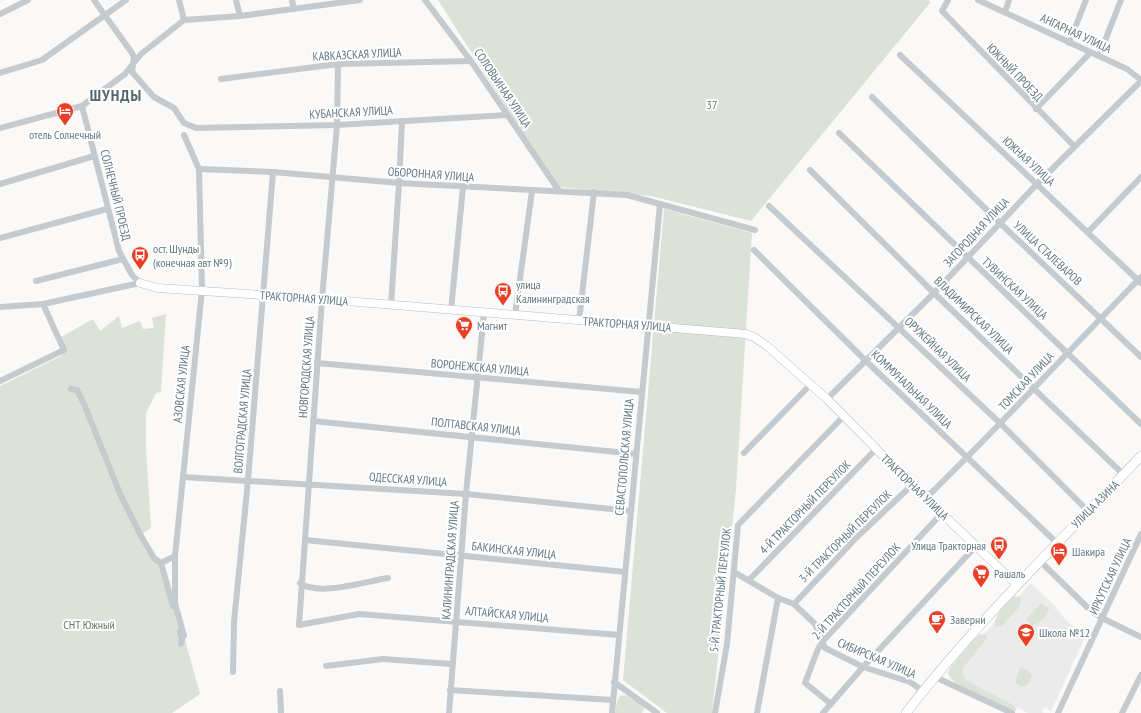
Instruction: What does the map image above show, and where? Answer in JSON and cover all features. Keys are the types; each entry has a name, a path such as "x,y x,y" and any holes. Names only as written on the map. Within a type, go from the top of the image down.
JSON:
{"main road":[{"name":"УЛИЦА АЗИНА","path":"906,713 935,677 1056,542 1124,475 1141,456"}],"street":[{"path":"0,14 28,0"},
{"path":"94,0 132,52 134,64"},
{"path":"0,73 42,60 126,0"},
{"path":"180,0 184,20"},
{"path":"236,0 240,16"},
{"path":"292,0 294,9"},
{"path":"0,128 82,106 125,74 141,54 184,20 240,16 360,0"},
{"name":"СОЛОВЬИНАЯ УЛИЦА","path":"425,0 471,61 559,191"},
{"name":"ЮЖНЫЙ ПРОЕЗД","path":"948,0 942,11 1036,109 1074,146"},
{"name":"АНГАРНАЯ УЛИЦА","path":"978,0 1127,69 1141,81"},
{"path":"1005,12 1009,0"},
{"path":"1069,43 1086,0"},
{"path":"1099,56 1121,0"},
{"path":"1036,109 1090,53"},
{"name":"ЮЖНАЯ УЛИЦА","path":"900,55 1140,280"},
{"name":"КАВКАЗСКАЯ УЛИЦА","path":"221,79 338,64 471,61"},
{"name":"КУБАНСКАЯ УЛИЦА","path":"134,64 132,72 154,96 174,108 184,124 196,128 337,125 508,115"},
{"name":"НОВГОРОДСКАЯ УЛИЦА","path":"298,625 322,299 334,177 338,64"},
{"name":"ЗАГОРОДНАЯ УЛИЦА","path":"827,399 934,293 1074,146 1141,81"},
{"name":"УЛИЦА СТАЛЕВАРОВ","path":"872,97 1000,223 1141,357"},
{"name":"СОЛНЕЧНЫЙ ПРОЕЗД","path":"82,106 107,209 122,259 132,275 140,283"},
{"path":"390,305 400,183 402,121"},
{"name":"ТУВИНСКАЯ УЛИЦА","path":"839,133 1141,424"},
{"name":"АЗОВСКАЯ УЛИЦА","path":"184,135 199,169 202,290 175,556 175,603 184,636"},
{"path":"0,184 94,156"},
{"name":"ОБОРОННАЯ УЛИЦА","path":"199,169 273,172 400,183 532,191 594,192 627,195 755,230"},
{"name":"ВЛАДИМИРСКАЯ УЛИЦА","path":"810,170 934,293 1124,475"},
{"name":"ВОЛГОГРАДСКАЯ УЛИЦА","path":"232,672 234,622 248,480 273,172"},
{"path":"1088,232 1141,178"},
{"path":"451,310 463,186"},
{"path":"515,316 532,191"},
{"path":"579,321 594,192"},
{"name":"СЕВАСТОПОЛЬСКАЯ УЛИЦА","path":"612,713 641,392 660,204"},
{"name":"ОРУЖЕЙНАЯ УЛИЦА","path":"769,206 1001,424 1088,511"},
{"path":"0,238 107,209"},
{"name":"КОММУНАЛЬНАЯ УЛИЦА","path":"754,250 967,458 1056,542"},
{"path":"36,281 122,259"},
{"name":"ТОМСКАЯ УЛИЦА","path":"926,498 1001,424 1033,388 1140,280"},
{"path":"0,307 43,304 140,283"},
{"name":"ТРАКТОРНАЯ УЛИЦА","path":"140,283 157,288 322,299 746,334 767,346 811,384 942,514 1017,585"},
{"path":"0,381 64,350 43,304"},
{"name":"КАЛИНИНГРАДСКАЯ УЛИЦА","path":"449,713 451,664 484,313"},
{"name":"ВОРОНЕЖСКАЯ УЛИЦА","path":"317,363 641,392"},
{"path":"744,454 811,384"},
{"path":"72,389 77,390 84,404 120,496 154,558 161,563 182,644"},
{"name":"5-Й ТРАКТОРНЫЙ ПЕРЕУЛОК","path":"715,713 727,644 738,525 844,416"},
{"name":"ПОЛТАВСКАЯ УЛИЦА","path":"313,421 636,454"},
{"name":"4-Й ТРАКТОРНЫЙ ПЕРЕУЛОК","path":"749,580 876,449"},
{"name":"ОДЕССКАЯ УЛИЦА","path":"183,477 466,494 630,511"},
{"name":"3-Й ТРАКТОРНЫЙ ПЕРЕУЛОК","path":"794,604 857,537 912,484"},
{"name":"2-Й ТРАКТОРНЫЙ ПЕРЕУЛОК","path":"831,704 805,683 818,649 823,641 942,514"},
{"name":"ИРКУТСКАЯ УЛИЦА","path":"1058,713 1141,534"},
{"name":"БАКИНСКАЯ УЛИЦА","path":"305,540 625,572"},
{"path":"823,713 863,667 976,546"},
{"path":"161,563 175,556"},
{"path":"1040,561 1090,610 1102,618 1141,637"},
{"name":"СИБИРСКАЯ УЛИЦА","path":"734,572 778,598 794,604 815,624 825,648 863,667 910,682 923,691"},
{"path":"300,583 311,588 326,589 388,578"},
{"path":"757,713 778,598"},
{"name":"АЛТАЙСКАЯ УЛИЦА","path":"298,625 359,614 619,635"},
{"path":"326,666 384,660 451,664"},
{"path":"1122,713 1141,675"},
{"path":"935,677 1001,711 1012,713"},
{"path":"614,682 657,713"},
{"path":"450,690 613,700"},
{"path":"280,691 281,713"}],"shaded area":[{"name":"Школа №12","path":"1031,583 1056,607 1055,608 1069,623 1086,635 1051,711 1045,707 1042,712 1044,713 1028,713 970,685 968,688 952,680 947,674"}],"green space":[{"name":"37","path":"438,0 929,0 930,3 751,221 651,196 557,187"},
{"path":"664,209 752,233 736,490 712,713 667,713 623,680"},
{"name":"СНТ Южный","path":"166,314 161,392 156,393 146,413 146,448 151,528 142,534 151,553 166,571 200,694 172,713 0,713 0,386 61,356 65,352 61,337 93,319 100,331 119,316 122,328 140,321 143,329 154,328 152,318"},
{"path":"1014,596 1021,597 1020,606 1001,627 995,626 998,614"},
{"path":"1041,603 1049,608 1048,611 1040,622 1032,626 1026,619"},
{"path":"980,634 986,635 987,638 962,669 964,678 1013,705 1017,709 1015,711 1002,707 958,686 948,673 950,668 971,642"},
{"path":"1020,668 1026,669 1032,675 1028,684 1020,687 1015,681"},
{"path":"626,695 645,706 642,713 615,713 620,696"}],"place":[{"name":"отель Солнечный","path":"65,126"},
{"name":"ост. Шунды (конечная авт №9)","path":"140,270"},
{"name":"улица Калининградская","path":"503,306"},
{"name":"Магнит","path":"464,340"},
{"name":"Улица Тракторная","path":"999,560"},
{"name":"Шакира","path":"1059,566"},
{"name":"Рашаль","path":"981,588"},
{"name":"Заверни","path":"937,634"},
{"name":"Школа №12","path":"1026,647"}],"district":[{"name":"ШУНДЫ","path":"116,95"}]}
